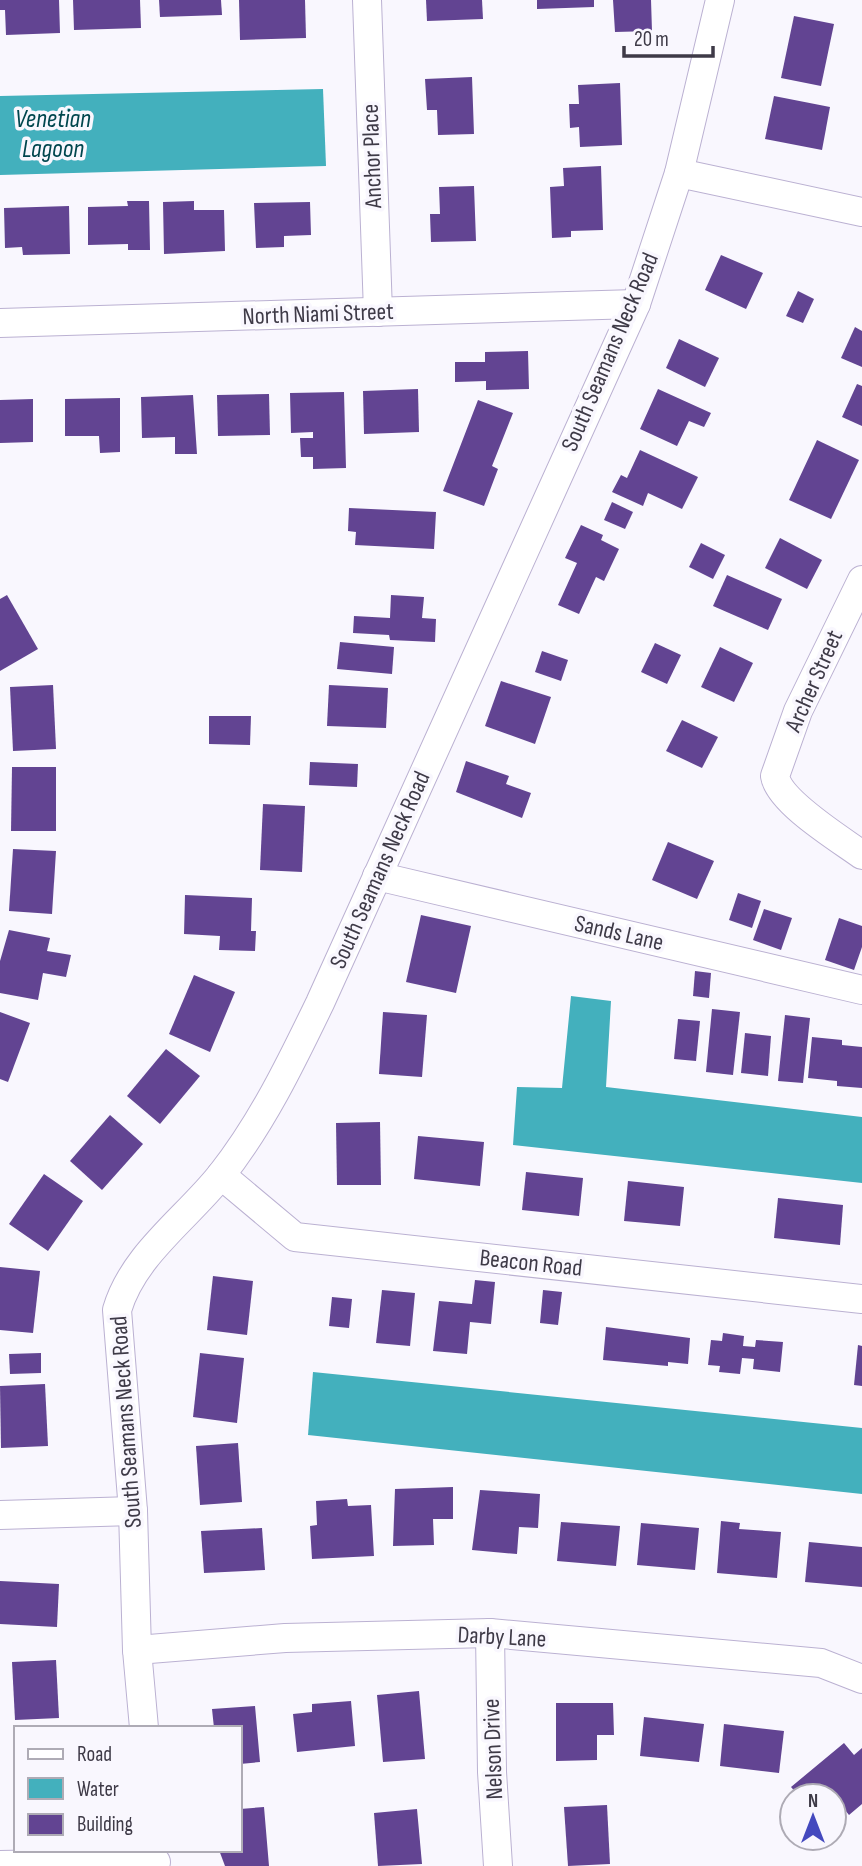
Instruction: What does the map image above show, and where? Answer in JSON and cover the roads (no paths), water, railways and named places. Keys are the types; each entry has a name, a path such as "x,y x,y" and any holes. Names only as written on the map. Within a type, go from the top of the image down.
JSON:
{"street":[{"name":"Anchor Place","path":"367,0 378,312"},
{"name":"South Seamans Neck Road","path":"144,1726 137,1650 133,1511 117,1310 124,1286 221,1175 276,1094 636,304 679,173 720,0"},
{"path":"679,173 862,212"},
{"name":"North Niami Street","path":"0,323 636,304"},
{"name":"Archer Street","path":"862,580 798,711 775,776 776,786 819,825 862,855"},
{"name":"Sands Lane","path":"377,876 862,990"},
{"name":"Beacon Road","path":"221,1175 295,1237 862,1299"},
{"path":"0,1515 133,1511"},
{"name":"Darby Lane","path":"137,1650 285,1638 490,1633 821,1663 862,1679"},
{"name":"Nelson Drive","path":"490,1633 492,1772 498,1866"},
{"path":"0,1865 156,1859"}],"water":[{"name":"Venetian Lagoon","path":"323,89 326,166 0,175 0,96"},
{"path":"571,996 611,1001 606,1087 862,1117 862,1183 513,1145 517,1087 562,1088"},
{"path":"313,1372 862,1428 862,1494 308,1435"}]}
